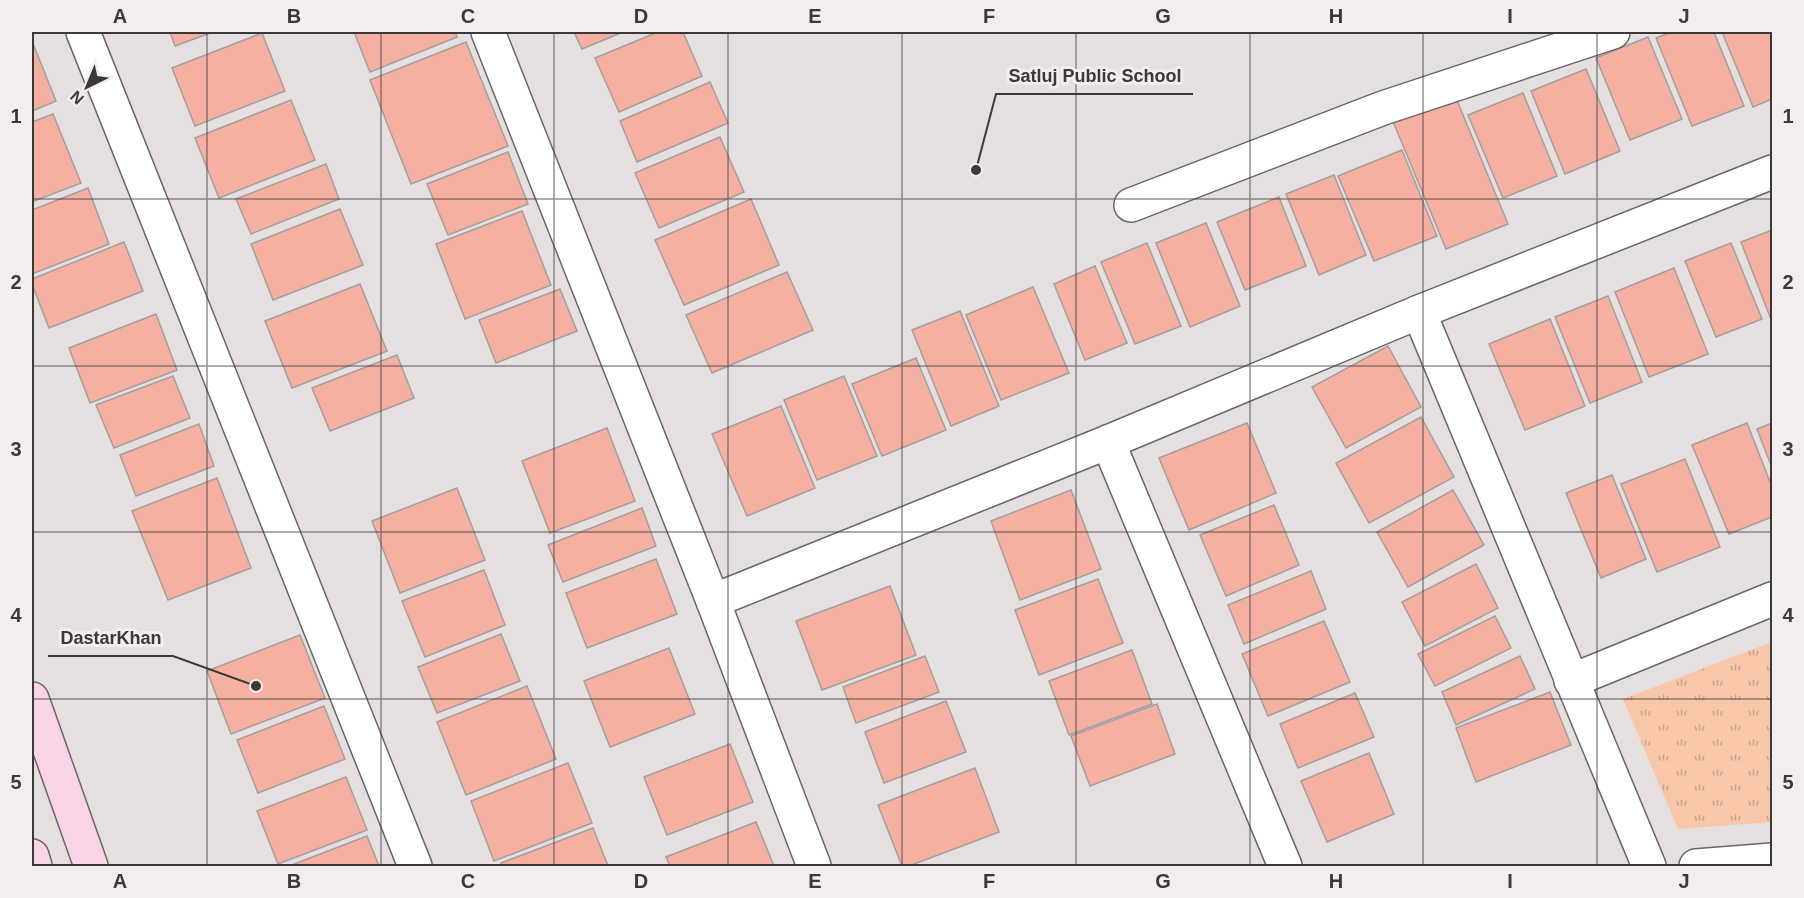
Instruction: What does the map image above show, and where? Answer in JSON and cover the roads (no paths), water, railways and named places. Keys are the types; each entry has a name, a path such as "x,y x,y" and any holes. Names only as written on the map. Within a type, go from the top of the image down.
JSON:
{"street":[{"path":"83,32 415,867"},
{"path":"488,32 713,601 814,867"},
{"path":"1131,205 1383,108 1613,32"},
{"path":"713,601 1108,442 1419,312 1773,172"},
{"path":"1419,312 1649,867"},
{"path":"1108,442 1286,867"},
{"path":"1571,681 1773,598"},
{"path":"32,699 91,867"},
{"path":"32,856 35,867"},
{"path":"1696,867 1773,860"}],"place":[{"name":"Satluj Public School","path":"976,170"},
{"name":"DastarKhan","path":"256,686"}]}
